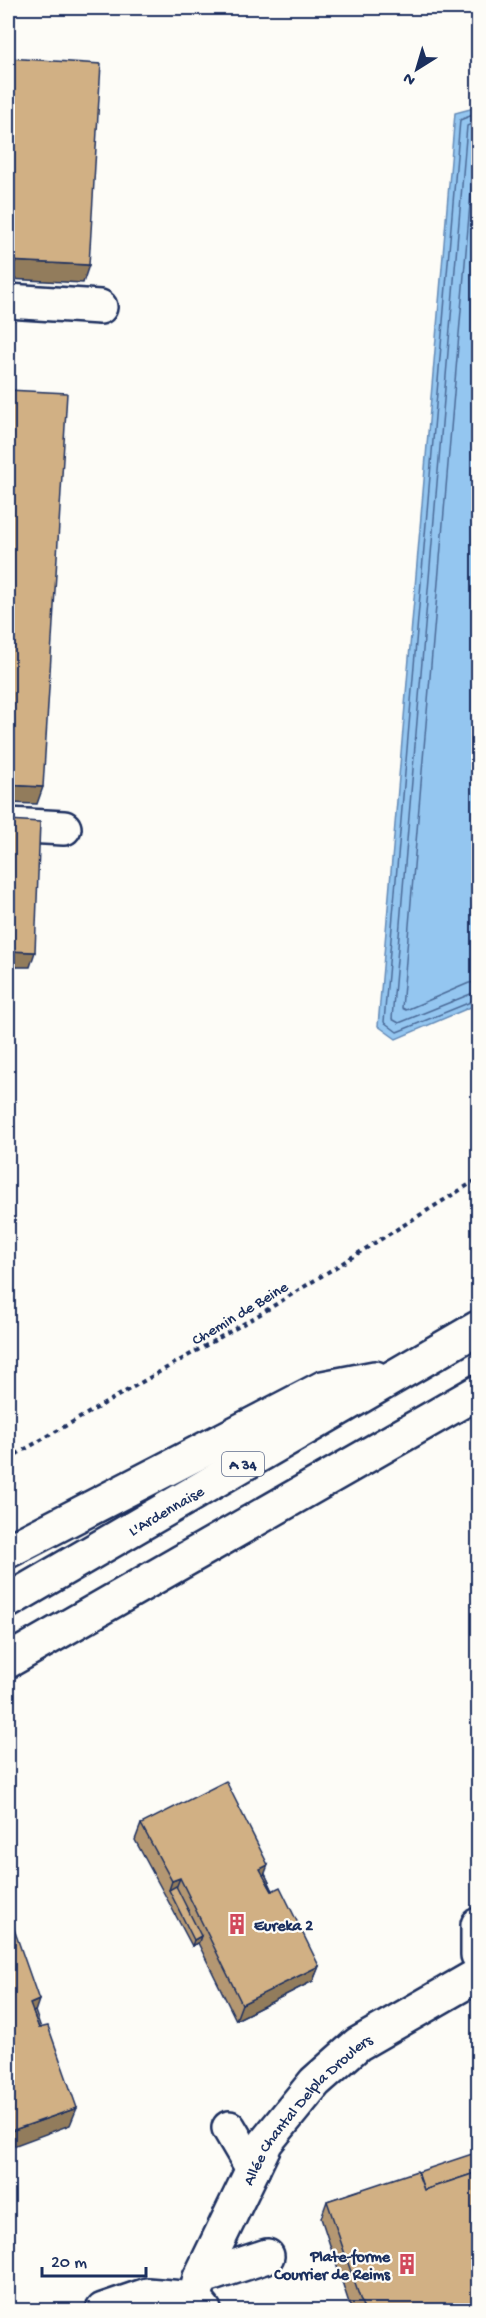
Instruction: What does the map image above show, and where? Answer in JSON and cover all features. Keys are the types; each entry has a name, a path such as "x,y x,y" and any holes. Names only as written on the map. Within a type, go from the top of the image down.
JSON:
{"main road":[{"path":"8,301 100,307"},
{"path":"8,825 64,828"},
{"name":"L'Ardennaise","path":"8,1601 478,1328"},
{"path":"8,1551 323,1388 400,1373"},
{"path":"8,1660 478,1392"},
{"path":"478,1925 478,1955"},
{"name":"Allée Chantal Delpla Droulers","path":"200,2296 266,2142 315,2082 358,2044 478,1975"},
{"path":"230,2128 253,2169"},
{"path":"103,2310 147,2295 200,2296 267,2256"}],"path":[{"name":"Chemin de Beine","path":"8,1459 257,1316 478,1179"}],"water":[{"path":"478,107 478,1004 396,1039 378,1026 455,113"}],"building":[{"path":"8,58 101,64 89,265 8,261"},
{"path":"8,390 67,393 43,787 8,785"},
{"path":"8,820 40,822 35,952 8,951"},
{"name":"Eureka 2","path":"226,1781 268,1865 260,1869 272,1891 280,1887 319,1966 242,2004 180,1878 172,1881 141,1824"},
{"path":"265,1874 273,1891 263,1875"},
{"path":"176,1886 201,1936 194,1940 169,1890"},
{"path":"8,1912 39,2000 30,2004 39,2028 48,2026 77,2108 8,2132"},
{"path":"35,2011 41,2028 33,2012"},
{"path":"478,2152 478,2172 424,2190 418,2172"},
{"name":"Plate-forme Courrier de Reims","path":"417,2171 424,2190 478,2172 478,2310 364,2310 327,2201"}],"place":[{"name":"Eureka 2","path":"237,1924"},
{"name":"Plate-forme Courrier de Reims","path":"407,2264"}]}
